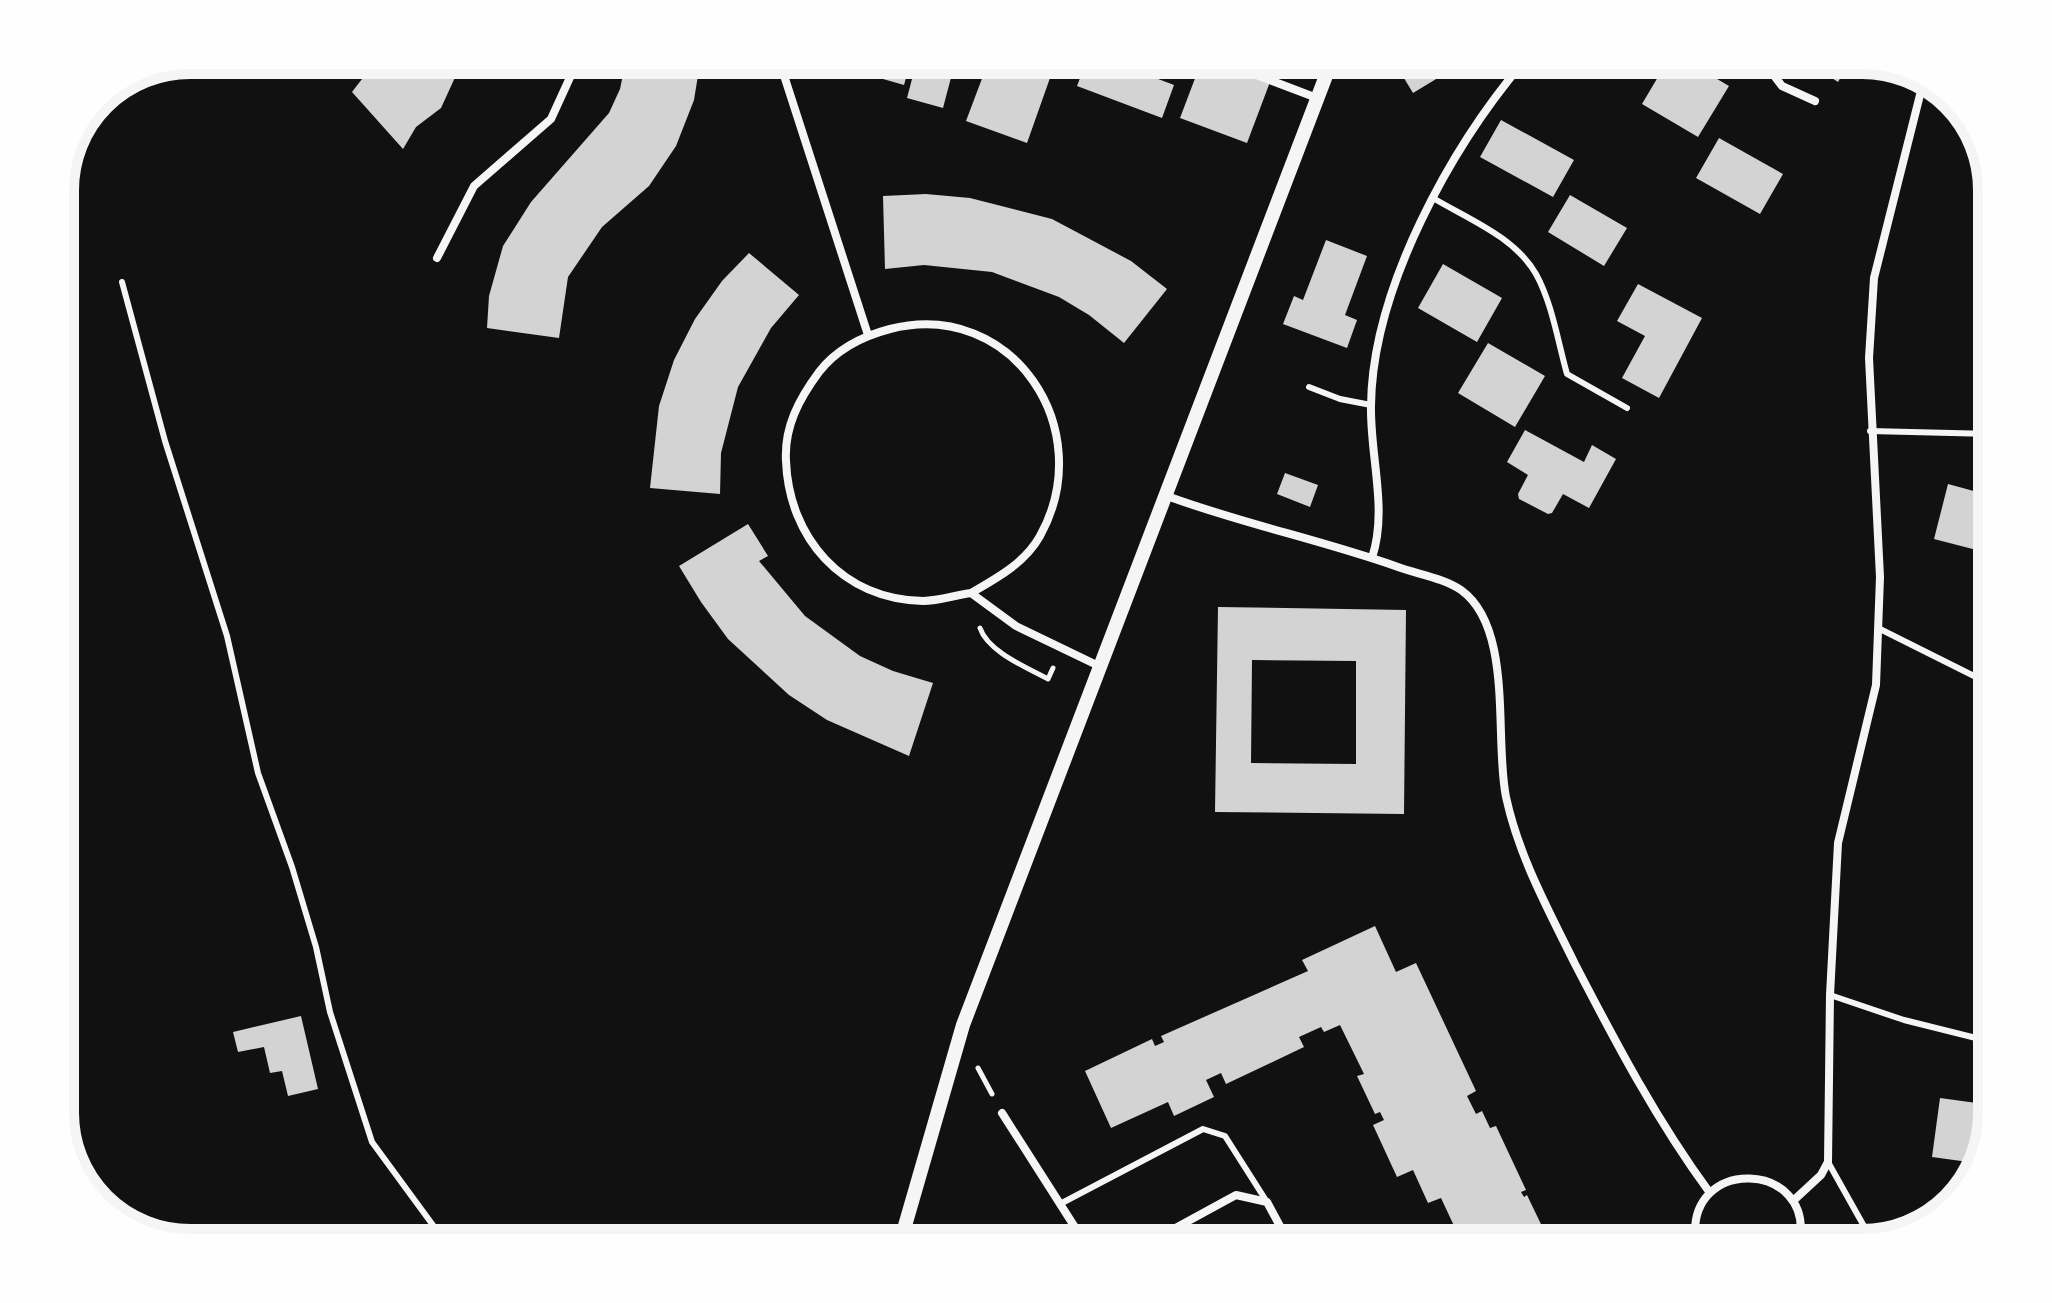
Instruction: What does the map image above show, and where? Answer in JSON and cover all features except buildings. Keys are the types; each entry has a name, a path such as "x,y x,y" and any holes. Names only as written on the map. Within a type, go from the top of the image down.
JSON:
{"street":[{"path":"437,258 474,186 551,119 572,74"},
{"path":"784,74 868,335"},
{"path":"1254,74 1317,98"},
{"path":"904,1229 963,1025 1024,856 1102,668 1326,74"},
{"path":"1372,558 1379,538 1379,516 1371,405 1380,340 1410,242 1493,97 1513,74"},
{"path":"1773,74 1782,86 1815,101"},
{"path":"1793,1201 1821,1175 1828,1162 1830,995 1838,843 1876,685 1880,577 1870,431 1869,358 1874,278 1921,90"},
{"path":"910,324 955,328 996,344 1029,373 1052,411 1061,454 1057,498 1039,539 1009,571 971,593 924,601 877,593 836,571 804,535 787,491 785,443 799,398 828,361 868,335 910,324"},
{"path":"1167,496 1207,511 1372,558 1461,590 1492,637 1503,784 1521,850 1617,1045 1656,1113 1710,1193"},
{"path":"971,593 1016,626 1102,668"},
{"path":"1002,1113 1076,1229"},
{"path":"1695,1229 1695,1223 1710,1193 1722,1183 1753,1177 1769,1181 1793,1201 1800,1216 1800,1229"},
{"path":"1174,1229 1236,1195 1267,1202 1281,1229"}],"lane":[{"path":"1433,198 1500,237 1520,254 1538,276 1567,374 1627,408"},
{"path":"122,282 165,441 227,636 258,773 292,867 316,947 330,1012 372,1142 436,1229"},
{"path":"1309,387 1340,399 1371,405"},
{"path":"1870,431 1978,434"},
{"path":"1878,628 1978,678"},
{"path":"1830,995 1904,1020 1978,1038"},
{"path":"1060,1204 1203,1129 1225,1136 1267,1202"},
{"path":"1828,1162 1865,1229"}],"path":[{"path":"982,634 1006,655 1048,679 1061,650"},
{"path":"979,1068 1002,1113"}]}
